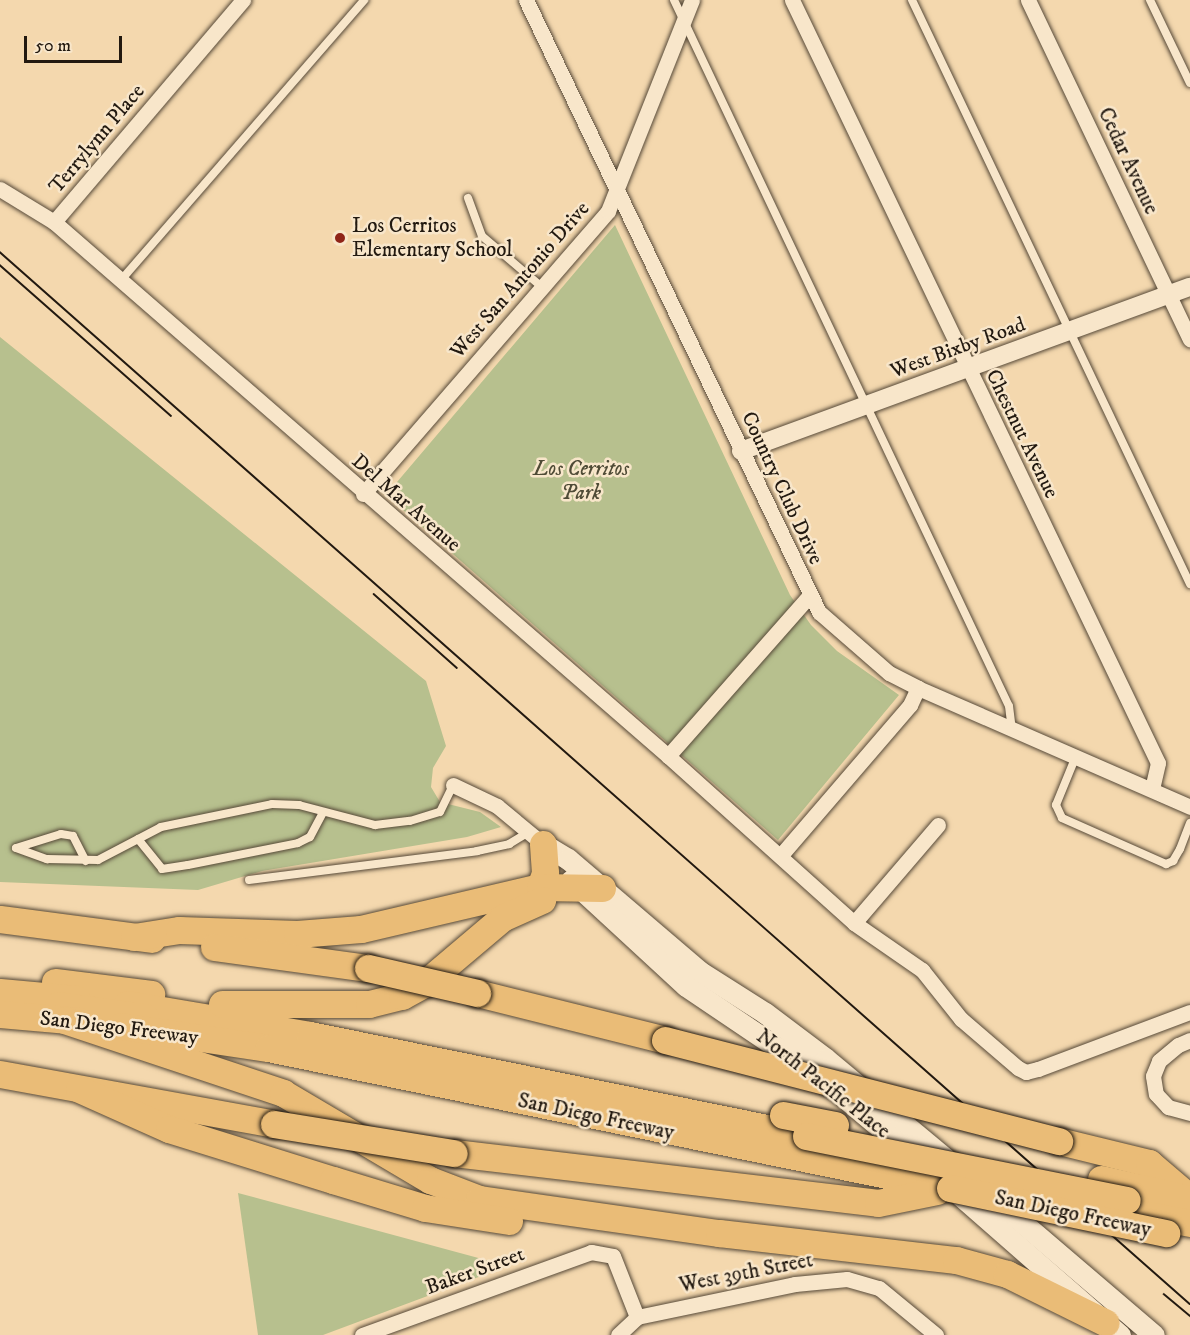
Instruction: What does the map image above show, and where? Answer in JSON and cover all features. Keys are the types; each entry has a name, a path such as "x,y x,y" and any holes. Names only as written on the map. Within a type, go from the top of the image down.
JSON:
{"highway":[{"path":"222,1004 369,1004 402,996 424,984 502,918 537,895 545,873 536,838"},
{"path":"134,937 179,930 297,934 361,929 537,895 590,888"},
{"path":"0,919 368,968 477,993 1149,1163 1190,1198"},
{"name":"San Diego Freeway","path":"0,977 222,1004 1190,1198"},
{"path":"0,992 137,1005 236,1021 815,1143"},
{"path":"0,999 223,1028 1135,1207 1190,1213"},
{"name":"San Diego Freeway","path":"0,1014 64,1020 268,1048 847,1168 1182,1232"},
{"path":"64,1020 283,1093 455,1191 504,1205 719,1233 956,1260 1018,1279 1115,1320"},
{"path":"0,1074 274,1124 454,1153 878,1203 950,1188"},
{"path":"79,1089 169,1129 459,1215 719,1233"},
{"path":"1135,1207 1182,1232"}],"main road":[{"name":"North Pacific Place","path":"536,838 568,859 590,888 699,972 765,1013 826,1059 1115,1320 1154,1335"}],"street":[{"name":"Terrylynn Place","path":"54,222 243,0"},
{"name":"Country Club Drive","path":"526,0 819,612 889,673 918,688 1190,807"},
{"name":"West San Antonio Drive","path":"363,494 608,211 618,192 692,0"},
{"name":"Chestnut Avenue","path":"792,0 1158,763 1152,789"},
{"name":"Cedar Avenue","path":"1028,0 1190,339"},
{"name":"Del Mar Avenue","path":"0,189 54,222 363,494 781,855"},
{"name":"West Bixby Road","path":"741,451 1190,287"},
{"path":"668,756 810,595"},
{"path":"918,688 910,705 781,855 854,923 922,970 961,1019 1026,1072 1190,1012"},
{"name":"North Pacific Place","path":"453,785 497,806 536,838"},
{"path":"854,923 938,825"},
{"path":"1190,1040 1178,1045 1159,1061 1153,1076 1156,1094 1167,1107 1190,1113"},
{"name":"Baker Street","path":"362,1335 579,1255 604,1252 620,1266 637,1317"},
{"name":"West 39th Street","path":"637,1317 795,1284 831,1279 864,1282 892,1297 936,1335"},
{"path":"618,1335 637,1317"}],"lane":[{"path":"120,281 364,0"},
{"path":"674,0 1010,706 1012,729"},
{"path":"912,0 1190,585"},
{"path":"1150,0 1190,83"},
{"path":"468,198 482,236 542,287"},
{"path":"1076,756 1056,805 1062,818 1166,864 1180,849 1190,823"},
{"path":"86,861 73,836 61,834 16,848 47,859 86,861 125,848 161,827 272,804 299,805 375,825 410,821 440,812 453,785"},
{"path":"138,839 162,869 298,843 310,837 323,813"},
{"path":"249,880 477,851 536,838"}],"green space":[{"name":"Los Cerritos Park","path":"615,225 790,595 811,625 837,651 899,695 778,840 386,495"},
{"path":"0,337 426,681 446,746 433,768 431,787 440,802 480,812 501,827 467,837 262,871 198,890 0,882"},
{"path":"238,1193 508,1266 323,1335 258,1335"}],"tram line":[{"path":"0,252 1190,1304"},
{"path":"0,265 171,416"},
{"path":"374,594 457,668"},
{"path":"1164,1294 1190,1316"}],"place":[{"name":"Los Cerritos Elementary School","path":"340,238"}]}
